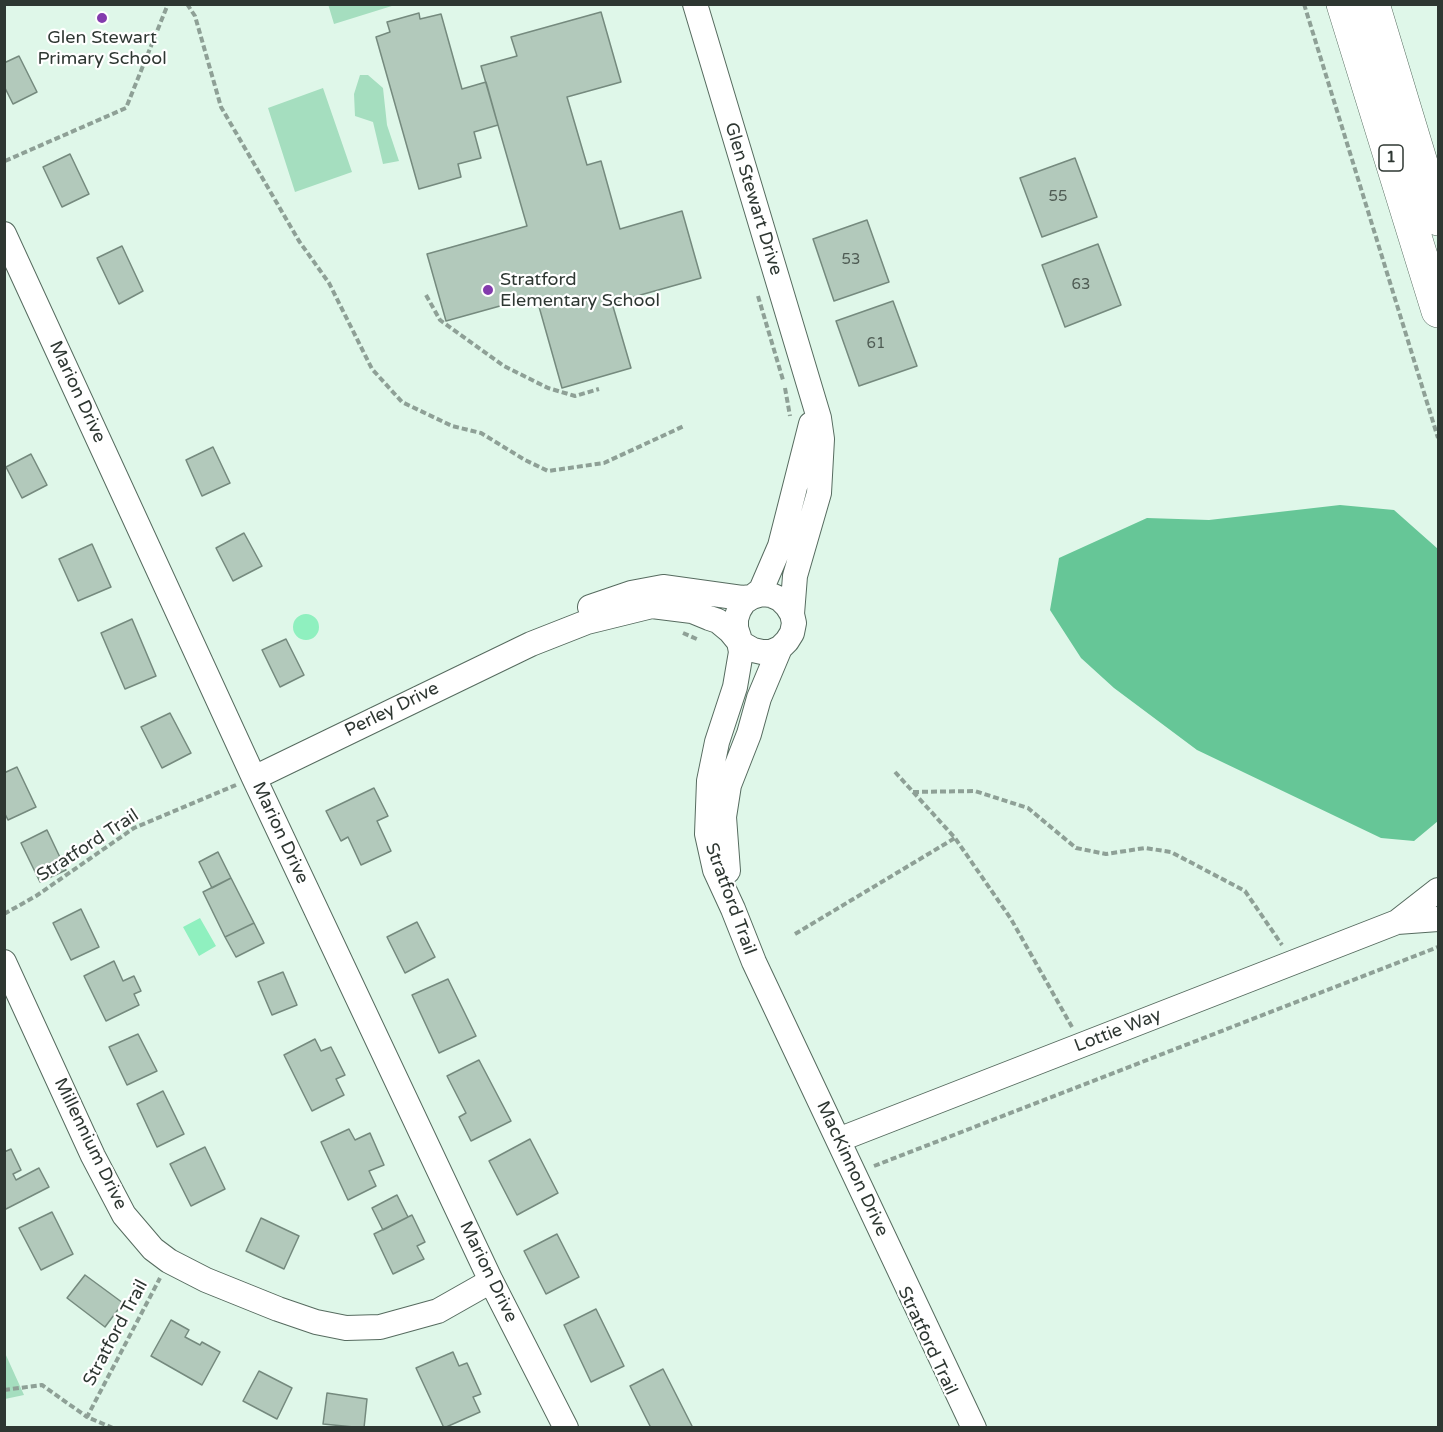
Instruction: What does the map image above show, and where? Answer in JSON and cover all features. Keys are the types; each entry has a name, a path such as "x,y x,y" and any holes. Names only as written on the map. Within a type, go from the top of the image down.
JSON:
{"highway":[{"name":"1","path":"1343,4 1438,311"},
{"name":"1","path":"1373,4 1438,219"}],"street":[{"name":"Glen Stewart Drive","path":"695,4 819,418 822,439 819,493 795,576 792,614"},
{"name":"Marion Drive","path":"4,234 254,778 491,1281 566,1428"},
{"name":"Glen Stewart Drive","path":"752,597 761,590 780,546 811,428 810,394"},
{"name":"Perley Drive","path":"531,644 578,611 631,593 663,587 742,598 752,597"},
{"path":"762,594 771,595 780,599 792,614 794,624 792,633 780,648 762,652 739,642 736,619 744,602 752,597 762,594"},
{"name":"Perley Drive","path":"254,778 531,644 587,622 652,606 692,611 724,626 739,642"},
{"name":"MacKinnon Drive","path":"739,642 741,652 735,687 717,742 709,781 707,834 715,870 754,962 974,1428"},
{"name":"MacKinnon Drive","path":"733,909 724,817 729,785 749,734 759,698 780,648"},
{"name":"Lottie Way","path":"838,1140 1397,922 1438,890"},
{"name":"Lottie Way","path":"1397,922 1438,919"},
{"name":"Millennium Drive","path":"4,962 93,1156 124,1215 153,1250 169,1262 206,1280 278,1309 316,1322 346,1328 380,1327 438,1311 491,1281"}],"path":[{"path":"4,161 126,108 168,4"},
{"path":"187,4 195,16 221,107 299,241 329,283 372,369 402,402 452,426 481,433 548,471 604,463 684,426"},
{"path":"1304,4 1438,438"},
{"path":"426,295 440,320 504,366 549,388 575,396 599,389"},
{"path":"786,389 790,421"},
{"path":"705,642 699,640 709,618"},
{"path":"895,772 955,838 1011,919 1072,1027 1086,1044"},
{"name":"Stratford Trail","path":"4,914 36,896 134,828 254,778"},
{"path":"913,792 975,791 1028,808 1076,848 1106,854 1145,848 1171,852 1245,891 1283,946"},
{"path":"795,934 955,838"},
{"path":"854,1174 1438,947"},
{"name":"Stratford Trail","path":"87,1416 169,1262"},
{"name":"Stratford Trail","path":"4,1390 42,1385 87,1416 113,1428"}],"shaded area":[{"path":"328,4 395,4 395,5 334,24"},
{"path":"360,75 368,75 383,88 387,125 399,161 383,164 373,122 355,116 354,94"},
{"path":"323,88 352,172 295,192 268,108"},
{"path":"1340,505 1394,510 1438,549 1438,821 1414,841 1381,838 1197,750 1114,688 1081,658 1050,610 1059,558 1147,518 1209,520"},
{"path":"306,614 315,618 319,627 315,636 306,640 297,636 293,627 297,618"},
{"path":"200,918 216,946 199,956 183,927"},
{"path":"5,1353 24,1395 5,1399"}],"building":[{"path":"601,12 621,82 567,97 587,165 601,161 620,229 682,211 701,278 612,303 631,368 562,388 536,296 446,321 427,254 527,226 481,66 517,56 511,37"},
{"path":"419,13 420,19 441,14 462,89 486,82 498,125 474,132 481,158 458,164 461,177 419,189 376,37 390,32 387,22"},
{"path":"19,56 37,92 13,104 4,86 4,63"},
{"path":"70,154 89,194 62,207 43,167"},
{"path":"1075,158 1097,217 1042,237 1020,178"},
{"path":"867,220 889,282 834,301 813,239"},
{"path":"1098,244 1121,305 1065,327 1042,265"},
{"path":"122,246 143,291 119,304 97,258"},
{"path":"893,301 917,366 859,386 836,321"},
{"path":"213,447 230,483 202,496 186,460"},
{"path":"31,454 47,485 22,498 6,467"},
{"path":"244,533 262,566 233,581 216,548"},
{"path":"92,544 111,587 78,601 59,559"},
{"path":"132,619 156,676 125,689 101,633"},
{"path":"286,639 304,675 280,687 262,650"},
{"path":"170,713 191,753 162,768 141,727"},
{"path":"17,767 36,807 8,820 4,812 4,773"},
{"path":"374,788 388,816 377,821 391,851 361,865 348,837 341,841 326,811"},
{"path":"47,830 66,870 40,882 21,843"},
{"path":"218,852 231,878 212,888 199,862"},
{"path":"231,878 254,923 225,937 203,892"},
{"path":"81,909 99,947 71,960 53,923"},
{"path":"417,922 435,957 405,973 387,937"},
{"path":"254,923 264,943 236,957 225,937"},
{"path":"114,961 123,981 134,976 141,991 134,994 139,1005 106,1021 84,976"},
{"path":"283,972 297,1005 272,1015 258,982"},
{"path":"448,979 476,1036 439,1053 412,995"},
{"path":"138,1034 157,1071 127,1085 109,1047"},
{"path":"315,1039 321,1051 331,1047 345,1075 336,1079 344,1095 312,1111 284,1055"},
{"path":"479,1060 511,1121 471,1141 459,1117 466,1113 447,1076"},
{"path":"163,1091 184,1134 157,1147 137,1104"},
{"path":"349,1129 355,1140 370,1133 384,1165 369,1171 376,1186 348,1200 321,1142"},
{"path":"530,1139 558,1193 517,1215 489,1161"},
{"path":"205,1147 225,1189 191,1206 170,1164"},
{"path":"11,1149 21,1170 13,1174 16,1180 39,1168 49,1187 4,1210 4,1152"},
{"path":"397,1195 408,1217 383,1230 372,1208"},
{"path":"52,1212 73,1254 41,1270 19,1228"},
{"path":"412,1215 425,1242 417,1246 424,1259 393,1274 374,1234"},
{"path":"261,1218 299,1236 284,1269 246,1251"},
{"path":"557,1234 579,1277 546,1294 524,1251"},
{"path":"85,1275 123,1303 105,1327 67,1298"},
{"path":"596,1309 624,1366 591,1382 564,1325"},
{"path":"171,1320 189,1330 185,1337 200,1345 202,1342 220,1352 202,1385 151,1356"},
{"path":"453,1352 459,1366 467,1363 481,1394 473,1397 480,1412 444,1428 416,1368"},
{"path":"663,1369 693,1428 651,1428 630,1386"},
{"path":"259,1371 292,1388 277,1419 243,1401"},
{"path":"327,1393 367,1399 364,1428 323,1424"}],"place":[{"name":"Glen Stewart Primary School","path":"102,18"},
{"name":"Stratford Elementary School","path":"488,290"}]}
